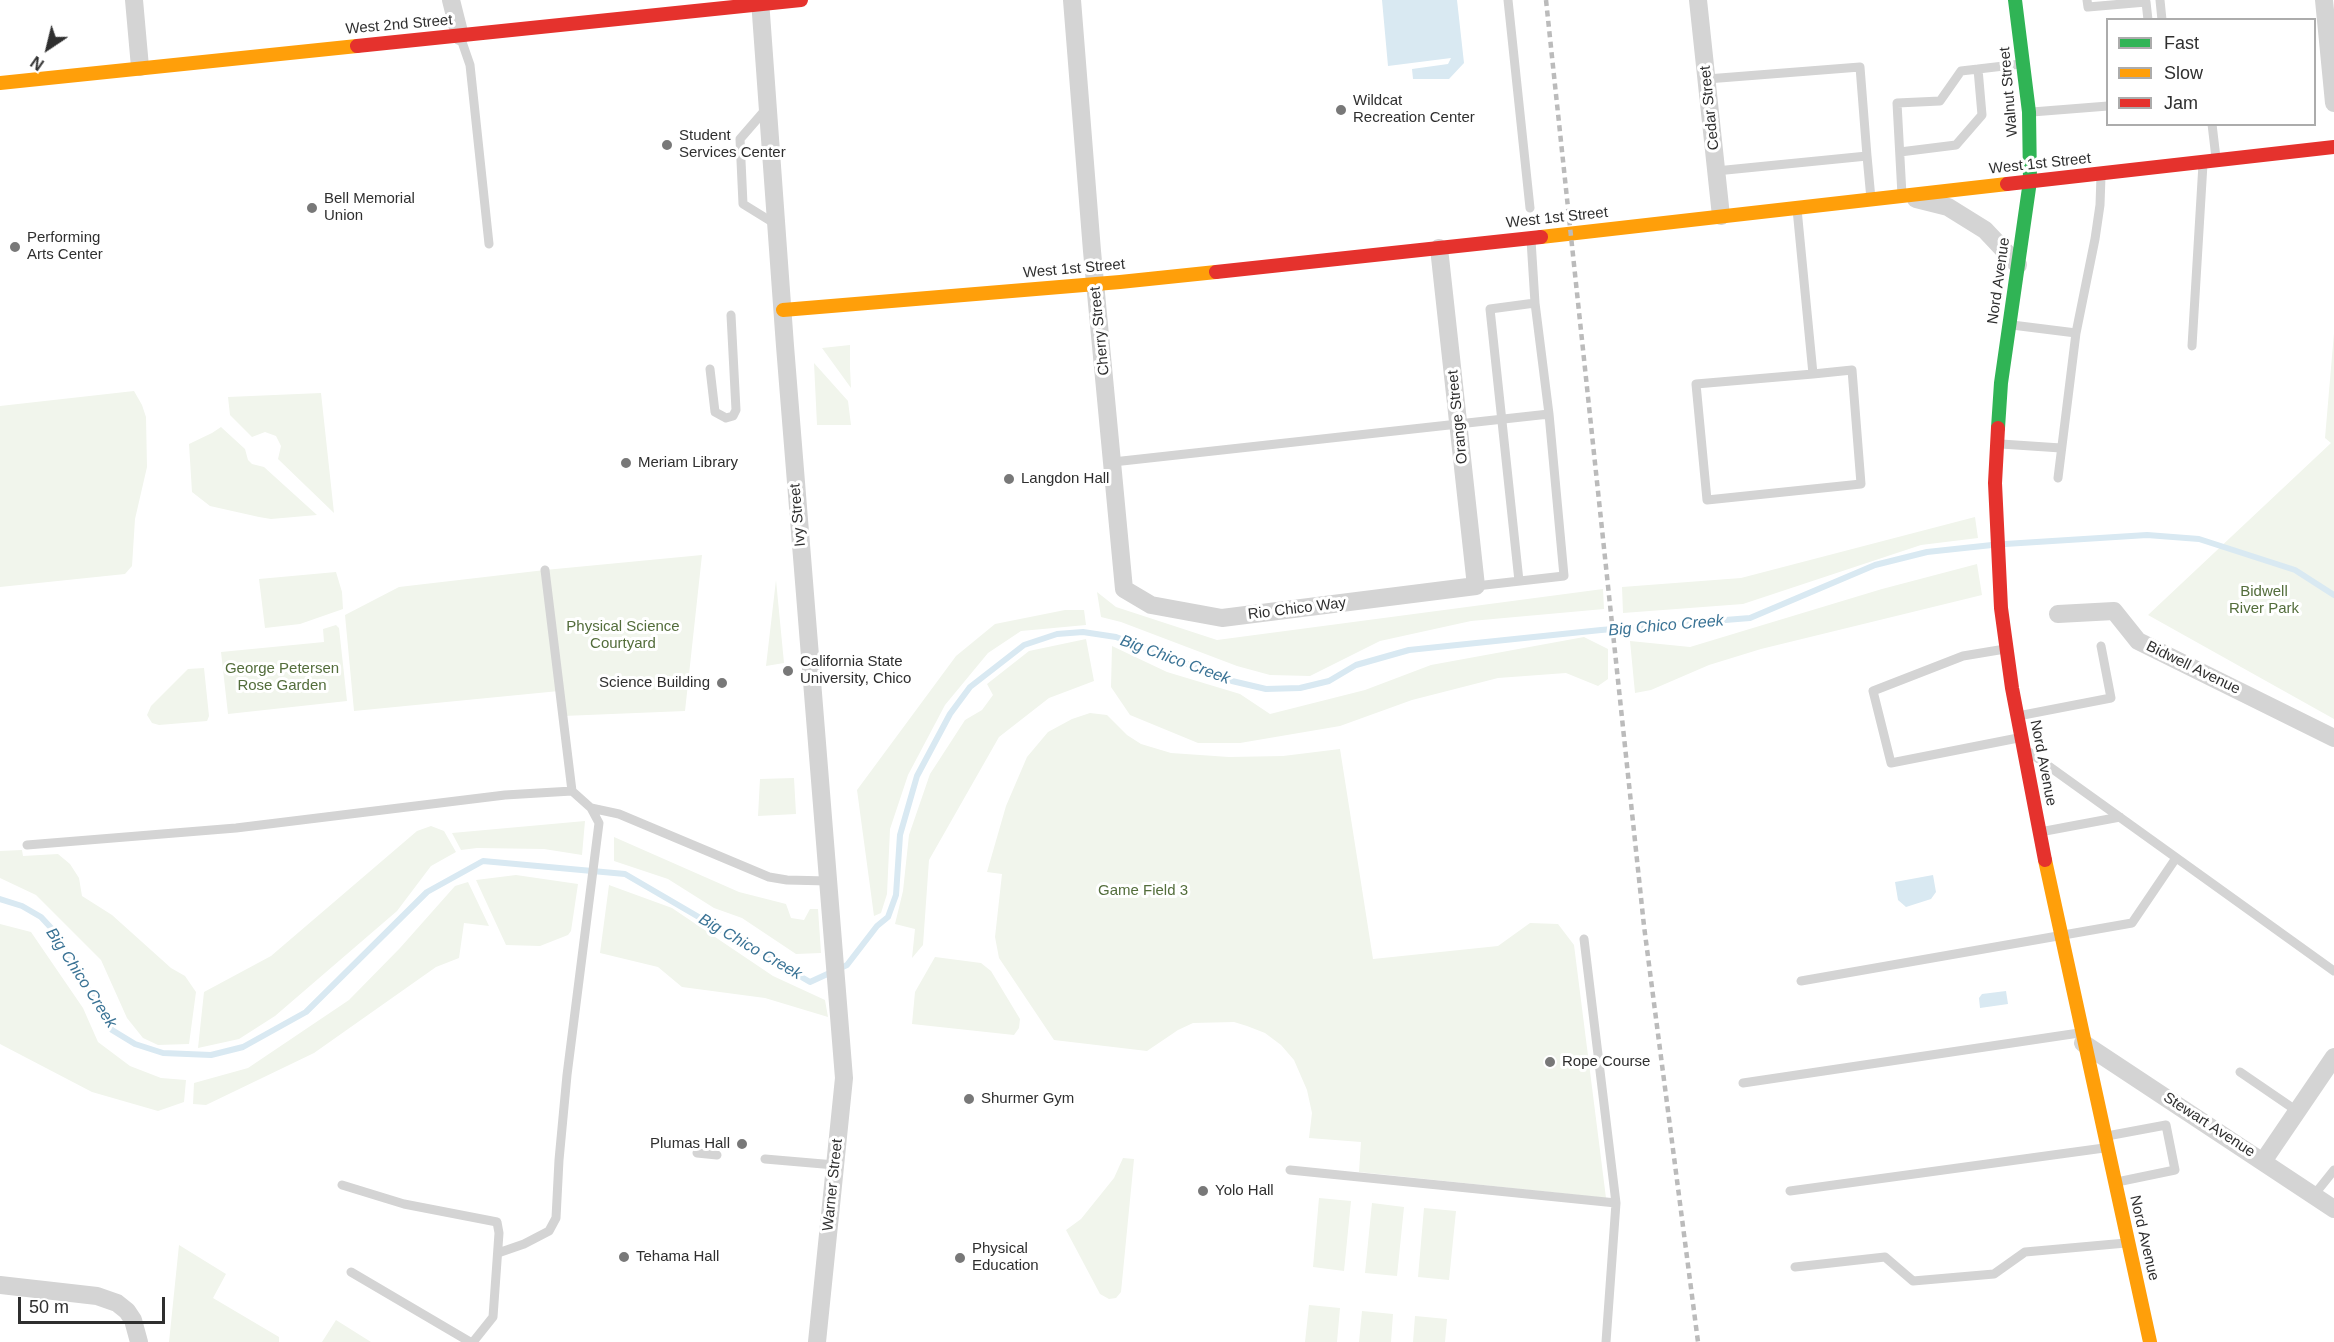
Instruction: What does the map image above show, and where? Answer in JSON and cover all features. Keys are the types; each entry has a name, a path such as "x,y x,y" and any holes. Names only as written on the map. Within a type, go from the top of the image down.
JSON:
{"street":[{"path":"134,0 141,67"},
{"path":"451,0 460,36"},
{"name":"West 2nd Street","path":"0,83 460,36 760,2 801,0"},
{"name":"Cherry Street","path":"1072,0 1124,589"},
{"name":"Cedar Street","path":"1698,0 1721,216"},
{"name":"Walnut Street","path":"2015,0 2029,112 2030,181"},
{"path":"2324,0 2334,103"},
{"name":"Ivy Street","path":"760,2 841,1024"},
{"name":"West 1st Street","path":"783,310 1096,285 2334,147"},
{"name":"Nord Avenue","path":"2030,181 2001,383 1995,483 2001,608 2017,716 2039,832 2150,1342"},
{"path":"1902,195 1948,207 1984,230 2018,265"},
{"name":"Orange Street","path":"1439,248 1476,586"},
{"name":"Rio Chico Way","path":"1124,589 1151,605 1221,618 1476,586"},
{"name":"Bidwell Avenue","path":"2058,614 2114,611 2138,641 2334,738"},
{"name":"Warner Street","path":"817,1342 844,1078 841,1024"},
{"name":"Stewart Avenue","path":"2082,1038 2334,1209"},
{"path":"2264,1160 2334,1057"},
{"path":"0,1285 97,1296 117,1303 127,1311 137,1334"}],"lane":[{"path":"1508,0 1530,208"},
{"path":"2087,0 2088,7 2146,2 2148,18"},
{"path":"2160,0 2162,18"},
{"path":"460,36 470,63 489,244"},
{"path":"1902,195 1897,103 1940,101 1961,71 2024,64"},
{"path":"1707,79 1860,67 1871,199"},
{"path":"1900,152 1956,145 1982,115 1978,69"},
{"path":"2029,112 2106,106"},
{"path":"768,107 740,139 743,204 777,225"},
{"path":"2192,346 2212,126"},
{"path":"1716,171 1867,156"},
{"path":"2058,478 2076,333 2098,216 2102,173"},
{"path":"1797,207 1813,374"},
{"path":"1476,586 1564,576 1549,414 1535,303 1531,238"},
{"path":"1519,581 1490,309 1535,303"},
{"path":"710,369 715,412 726,418 733,416 736,410 731,315"},
{"path":"2010,324 2076,333"},
{"path":"1852,370 1861,484 1707,500 1696,384 1813,374 1852,370"},
{"path":"1113,462 1549,414"},
{"path":"1997,443 2061,448"},
{"path":"498,1253 524,1244 549,1230 556,1218 559,1160 576,1000 599,823 591,808 572,791 545,570"},
{"path":"2017,716 2111,698 2101,646"},
{"path":"2006,648 1964,656 1873,691 1890,763 2022,742 2120,818 2334,971"},
{"path":"27,845 236,828 505,795 572,791"},
{"path":"591,808 619,814 769,877 828,881"},
{"path":"2039,832 2120,818"},
{"path":"1801,981 2132,922 2176,858"},
{"path":"1584,939 1616,1203 1606,1342"},
{"path":"1743,1083 2082,1038"},
{"path":"2240,1072 2297,1111"},
{"path":"1790,1191 2105,1142 2166,1125 2175,1170 2115,1182"},
{"path":"697,1153 717,1155"},
{"path":"765,1159 836,1165"},
{"path":"1290,1170 1616,1203"},
{"path":"2314,1195 2334,1170"},
{"path":"342,1185 404,1204 496,1222 499,1233 493,1317 472,1342 351,1272"},
{"path":"1795,1267 1886,1257 1913,1281 1994,1274 2025,1252 2128,1243"}],"green space":[{"name":"Bidwell River Park","path":"2334,333 2334,719 2148,615 2331,443 2325,438"},
{"path":"850,345 850,368 851,388 822,348"},
{"path":"814,363 848,401 851,425 817,425"},
{"path":"134,391 146,417 147,467 135,519 132,566 125,574 0,587 0,406"},
{"path":"321,393 334,513 278,459 281,446 276,436 265,432 252,437 230,415 228,397"},
{"path":"221,427 245,449 248,460 252,464 264,467 317,515 271,519 259,517 210,506 192,492 189,444"},
{"path":"1975,517 1978,538 1921,545 1743,604 1623,613 1622,587 1741,578"},
{"name":"Physical Science Courtyard","path":"702,555 685,711 563,716 559,691 354,711 345,615 399,587"},
{"path":"1977,564 1982,595 1761,649 1709,665 1651,690 1635,693 1630,641 1690,647 1882,589"},
{"path":"336,572 342,592 343,609 300,624 265,628 259,579"},
{"path":"776,580 784,663 766,666"},
{"path":"1603,589 1604,609 1471,621 1380,641 1310,676 1270,675 1237,666 1121,622 1101,617 1097,592 1116,607 1217,640"},
{"path":"1065,610 1084,610 1086,625 1021,631 988,653 945,705 908,775 890,829 887,894 881,913 874,916 857,790 956,656 995,624"},
{"name":"George Petersen Rose Garden","path":"336,625 339,628 347,701 228,714 221,652 324,642 323,629"},
{"path":"1584,637 1608,649 1608,679 1598,686 1566,673 1498,678 1412,700 1340,726 1240,743 1198,743 1130,715 1111,687 1112,646 1167,672 1240,694 1270,714 1365,690 1431,665"},
{"path":"1086,639 1094,681 1049,698 999,737 929,860 923,945 912,958 915,929 895,924 903,891 909,835 930,774 965,720 982,710 993,695 987,684 1029,651"},
{"path":"204,668 209,716 207,721 159,725 152,723 147,715 151,706 188,669"},
{"name":"Game Field 3","path":"1090,713 1107,715 1127,735 1141,744 1171,753 1229,757 1283,756 1340,749 1373,959 1498,946 1530,923 1558,924 1574,945 1606,1198 1359,1172 1361,1142 1309,1138 1312,1113 1307,1090 1294,1060 1281,1045 1265,1033 1234,1022 1193,1023 1178,1030 1147,1051 1054,1040 999,958 995,937 1002,874 987,872 1006,806 1027,757 1048,732 1072,719"},
{"path":"794,778 796,814 758,816 760,779"},
{"path":"585,821 582,855 544,849 477,848 461,850 452,833"},
{"path":"431,826 444,831 456,852 431,866 397,911 275,1016 239,1039 198,1048 204,992 271,956 417,831"},
{"path":"614,837 739,892 786,904 791,918 804,920 810,909 818,909 821,953 796,954 742,918 714,908 668,879 614,861"},
{"path":"22,850 23,856 58,854 70,864 79,878 82,896 112,915 171,968 185,976 196,992 189,1044 158,1045 143,1038 127,1018 101,960 36,895 0,878 0,851"},
{"path":"516,875 578,884 571,931 568,935 540,946 506,945 476,880"},
{"path":"468,882 489,926 464,923 459,958 436,967 314,1053 206,1105 193,1104 194,1083 248,1068 349,1000 400,948 455,886"},
{"path":"609,885 672,908 773,976 825,1000 828,1017 765,998 682,987 658,967 600,953"},
{"path":"0,924 31,932 83,1008 98,1042 130,1066 161,1078 186,1080 184,1102 158,1111 92,1092 0,1044"},
{"path":"935,957 981,963 991,971 1020,1019 1019,1028 1014,1035 912,1024 915,992"},
{"path":"1123,1158 1134,1159 1121,1292 1116,1298 1109,1299 1100,1294 1066,1230 1081,1219 1114,1178"},
{"path":"1319,1198 1351,1201 1344,1271 1313,1267"},
{"path":"1372,1203 1404,1207 1397,1276 1365,1273"},
{"path":"1424,1208 1456,1211 1449,1280 1418,1277"},
{"path":"179,1245 226,1274 213,1298 279,1337 279,1342 169,1342"},
{"path":"1309,1305 1340,1308 1337,1342 1305,1342"},
{"path":"1362,1311 1393,1314 1391,1342 1359,1342"},
{"path":"1415,1316 1447,1319 1445,1342 1413,1342"},
{"path":"336,1320 371,1342 322,1342"}],"shaded area":[{"path":"1382,0 1457,0 1464,63 1449,79 1413,79 1412,69 1448,64 1451,58 1388,66"},
{"path":"1933,875 1936,892 1931,899 1906,907 1898,900 1895,882"},
{"path":"2006,991 2008,1004 1980,1008 1979,998 1982,994"}],"waterway":[{"name":"Big Chico Creek","path":"2005,544 2147,535 2199,539 2295,570 2334,595"},
{"name":"Big Chico Creek","path":"0,899 22,906 41,917 54,931 112,1030 135,1044 163,1053 211,1055 243,1047 306,1012 427,892 483,861 625,874 810,982 847,965 877,926 888,917 896,895 900,835 917,776 950,714 970,687 1024,645 1057,634 1083,632 1116,637 1232,681 1266,689 1300,688 1329,681 1356,665 1409,650 1601,630 1750,618 1875,565 1927,552 1992,545"}],"railway":[{"path":"1546,0 1644,926 1698,1342"}],"traffic: fast":[{"path":"1998,428 2001,383 2030,181 2029,112 2015,0"}],"traffic: slow":[{"path":"0,83 357,46"},
{"path":"1541,237 2007,184"},
{"path":"783,310 1216,272"},
{"path":"2045,860 2150,1342"}],"traffic: jam":[{"path":"357,46 801,0"},
{"path":"2007,184 2334,147"},
{"path":"1216,272 1541,237"},
{"path":"1998,428 1995,483 2001,608 2012,688 2045,860"}],"place":[{"name":"Wildcat Recreation Center","path":"1341,110"},
{"name":"Student Services Center","path":"667,145"},
{"name":"Bell Memorial Union","path":"312,208"},
{"name":"Performing Arts Center","path":"15,247"},
{"name":"Meriam Library","path":"626,463"},
{"name":"Langdon Hall","path":"1009,479"},
{"name":"California State University, Chico","path":"788,671"},
{"name":"Science Building","path":"722,683"},
{"name":"Rope Course","path":"1550,1062"},
{"name":"Shurmer Gym","path":"969,1099"},
{"name":"Plumas Hall","path":"742,1144"},
{"name":"Yolo Hall","path":"1203,1191"},
{"name":"Tehama Hall","path":"624,1257"},
{"name":"Physical Education","path":"960,1258"}]}
